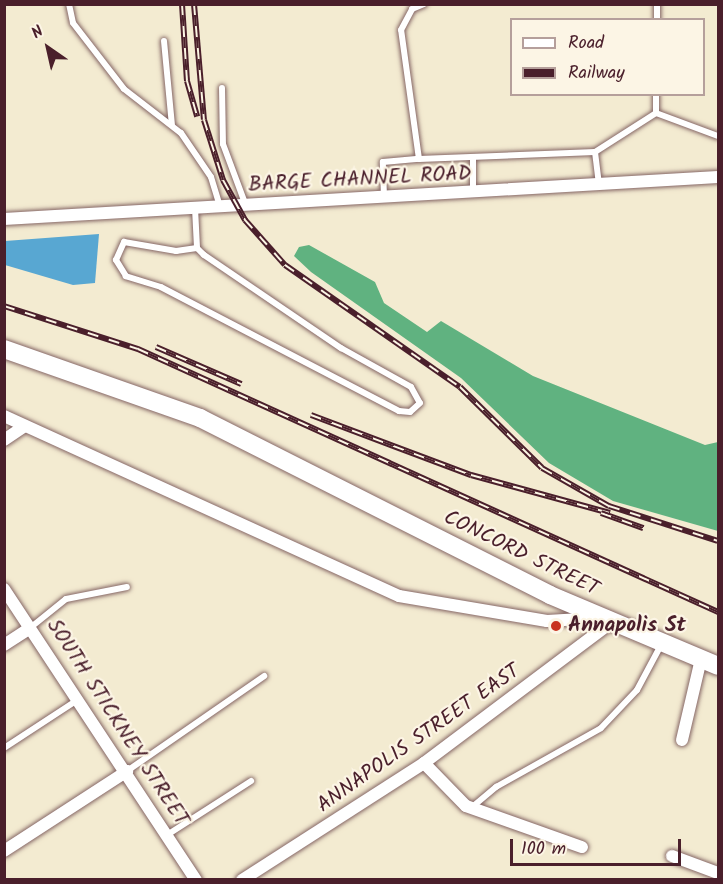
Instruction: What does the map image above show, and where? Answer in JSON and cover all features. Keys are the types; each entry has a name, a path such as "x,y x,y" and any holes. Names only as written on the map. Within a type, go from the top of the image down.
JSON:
{"main road":[{"name":"CONCORD STREET","path":"4,349 200,418 606,620"},
{"path":"606,620 718,666"}],"street":[{"name":"BARGE CHANNEL ROAD","path":"4,219 718,177"},
{"name":"CONCORD STREET","path":"4,416 399,596 547,621 606,620"},
{"path":"4,440 25,426"},
{"name":"SOUTH STICKNEY STREET","path":"4,589 127,771 196,879"},
{"name":"ANNAPOLIS STREET EAST","path":"242,879 424,763 606,620"},
{"path":"4,645 30,628"},
{"path":"682,740 701,659"},
{"path":"424,763 470,808 582,847"},
{"path":"4,851 127,771"},
{"path":"672,856 718,873"}],"lane":[{"path":"69,4 73,23 124,89 172,125 211,177 220,208"},
{"path":"419,159 401,30 412,9 424,4"},
{"path":"164,41 172,125"},
{"path":"222,88 223,144 246,206"},
{"path":"656,96 656,113"},
{"path":"384,198 383,162 595,152 656,113"},
{"path":"656,113 718,136"},
{"path":"595,152 599,185"},
{"path":"472,192 473,158"},
{"path":"195,208 197,248"},
{"path":"124,242 176,251 197,248 341,348 411,387 420,403 410,412 399,411 171,292 126,276 116,260 124,242"},
{"path":"30,628 66,599 127,586"},
{"path":"470,808 496,788 601,728 637,690 662,643"},
{"path":"127,771 264,676"},
{"path":"4,748 79,699"},
{"path":"168,835 251,781"}],"green space":[{"path":"309,245 375,282 384,303 427,332 441,321 533,376 705,445 718,442 718,531 613,501 549,463 461,378 311,272 294,256 299,247"}],"water":[{"path":"99,234 95,283 73,285 5,265 5,241"}],"railway":[{"path":"182,4 187,81 197,117"},
{"path":"194,4 204,120 223,180 245,220 285,265 460,387 542,468 609,506 718,541"},
{"path":"4,306 138,349 718,612"},
{"path":"156,347 241,384"},
{"path":"311,415 471,475 610,513"},
{"path":"601,513 643,528"}],"place":[{"name":"Annapolis St","path":"556,626"}]}
